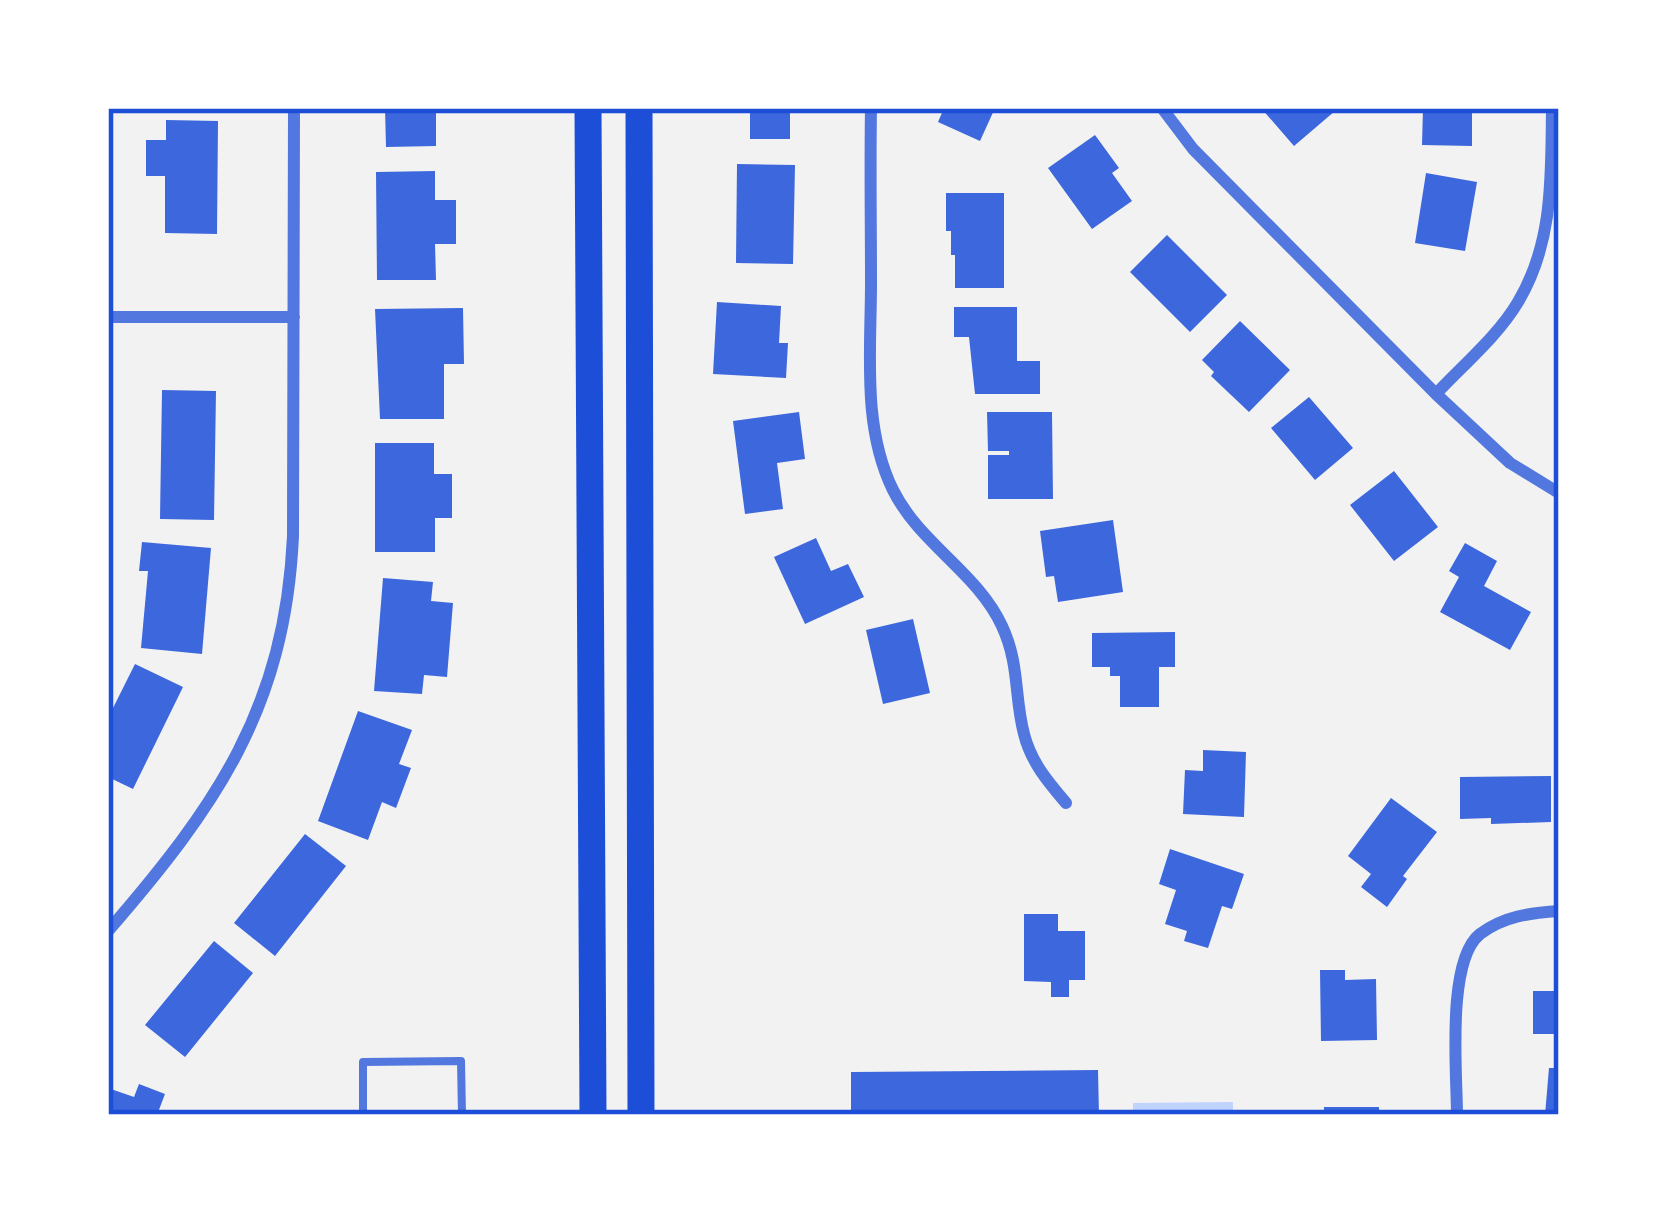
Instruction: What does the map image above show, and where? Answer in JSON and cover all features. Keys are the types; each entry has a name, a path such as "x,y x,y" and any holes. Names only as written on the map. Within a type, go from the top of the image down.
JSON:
{"main road":[{"path":"588,108 593,1115"},
{"path":"639,108 641,1115"}],"street":[{"path":"108,931 183,844 222,786 254,723 279,648 291,586 293,536 294,108"},
{"path":"871,108 876,452 895,495 1000,621 1014,655 1023,732 1039,771 1066,803"},
{"path":"1162,108 1192,149 1436,394 1510,464 1559,493"},
{"path":"1436,394 1517,304 1534,268 1547,226 1552,108"},
{"path":"108,317 294,317"},
{"path":"1457,1115 1461,971 1476,937 1512,916 1559,911"}],"lane":[{"path":"363,1115 363,1062 461,1061 462,1115"}],"water":[{"path":"1233,1102 1233,1115 1133,1115 1133,1103"}],"building":[{"path":"385,108 436,108 436,146 386,147"},
{"path":"750,108 790,108 790,139 750,139"},
{"path":"944,108 995,108 980,141 938,122"},
{"path":"1261,108 1333,108 1335,111 1294,146"},
{"path":"1423,108 1472,108 1472,146 1422,145"},
{"path":"166,120 218,121 217,234 165,233 165,176 146,176 146,140 166,140"},
{"path":"1095,135 1119,168 1112,173 1132,201 1092,229 1048,168"},
{"path":"737,164 795,165 793,264 736,263"},
{"path":"435,171 435,200 456,200 456,244 435,244 436,280 377,280 376,172"},
{"path":"1426,173 1477,182 1465,251 1415,243"},
{"path":"946,193 1004,193 1004,288 955,288"},
{"path":"1167,235 1227,295 1190,332 1130,272"},
{"path":"717,302 781,306 779,343 788,343 786,378 713,374"},
{"path":"954,307 1017,307 1017,361 1040,361 1040,394 975,394 969,337 954,337"},
{"path":"463,308 464,364 444,364 444,419 380,419 375,309"},
{"path":"1240,321 1290,370 1249,412 1211,376 1214,372 1202,360"},
{"path":"162,390 216,391 214,520 160,519"},
{"path":"1309,397 1353,448 1315,480 1271,428"},
{"path":"799,412 805,459 777,463 783,509 745,514 733,421"},
{"path":"987,412 1052,412 1053,499 988,499 988,455 1009,455 1009,451 988,451"},
{"path":"375,443 434,443 434,474 452,474 452,518 435,518 435,552 375,552"},
{"path":"1394,471 1438,527 1394,561 1350,505"},
{"path":"1113,520 1123,592 1058,602 1054,576 1046,577 1040,531"},
{"path":"816,538 831,571 848,564 864,597 805,624 774,557"},
{"path":"142,542 211,548 202,654 141,648 148,571 139,571"},
{"path":"1465,543 1497,561 1484,586 1531,612 1510,650 1440,612 1459,577 1449,571"},
{"path":"383,578 433,582 431,601 453,603 447,677 424,675 422,694 374,691"},
{"path":"913,619 930,693 883,704 866,630"},
{"path":"1175,632 1175,667 1159,667 1159,707 1120,707 1120,676 1110,676 1110,667 1092,667 1092,633"},
{"path":"135,664 183,687 133,789 108,777 108,718"},
{"path":"358,711 412,730 399,764 411,768 396,808 382,802 368,840 318,821"},
{"path":"1203,750 1246,752 1244,817 1183,814 1185,770 1203,771"},
{"path":"1551,776 1551,822 1491,824 1491,818 1460,819 1460,777"},
{"path":"1391,798 1437,832 1403,876 1407,879 1387,907 1361,887 1371,874 1348,856"},
{"path":"305,834 346,866 275,956 234,923"},
{"path":"1170,849 1244,874 1232,909 1222,906 1208,948 1184,941 1187,931 1165,924 1176,890 1159,884"},
{"path":"1024,914 1058,914 1058,931 1085,931 1085,980 1069,980 1069,997 1051,997 1051,982 1024,981"},
{"path":"214,941 253,973 185,1057 145,1025"},
{"path":"1320,970 1345,970 1345,980 1376,979 1377,1040 1321,1041"},
{"path":"1533,991 1559,991 1559,1034 1533,1034"},
{"path":"1549,1068 1559,1068 1559,1115 1545,1115"},
{"path":"1098,1070 1099,1115 851,1115 851,1072"},
{"path":"139,1084 165,1094 157,1115 108,1115 108,1088 134,1097"},
{"path":"1324,1107 1379,1107 1379,1115 1324,1115"}]}
